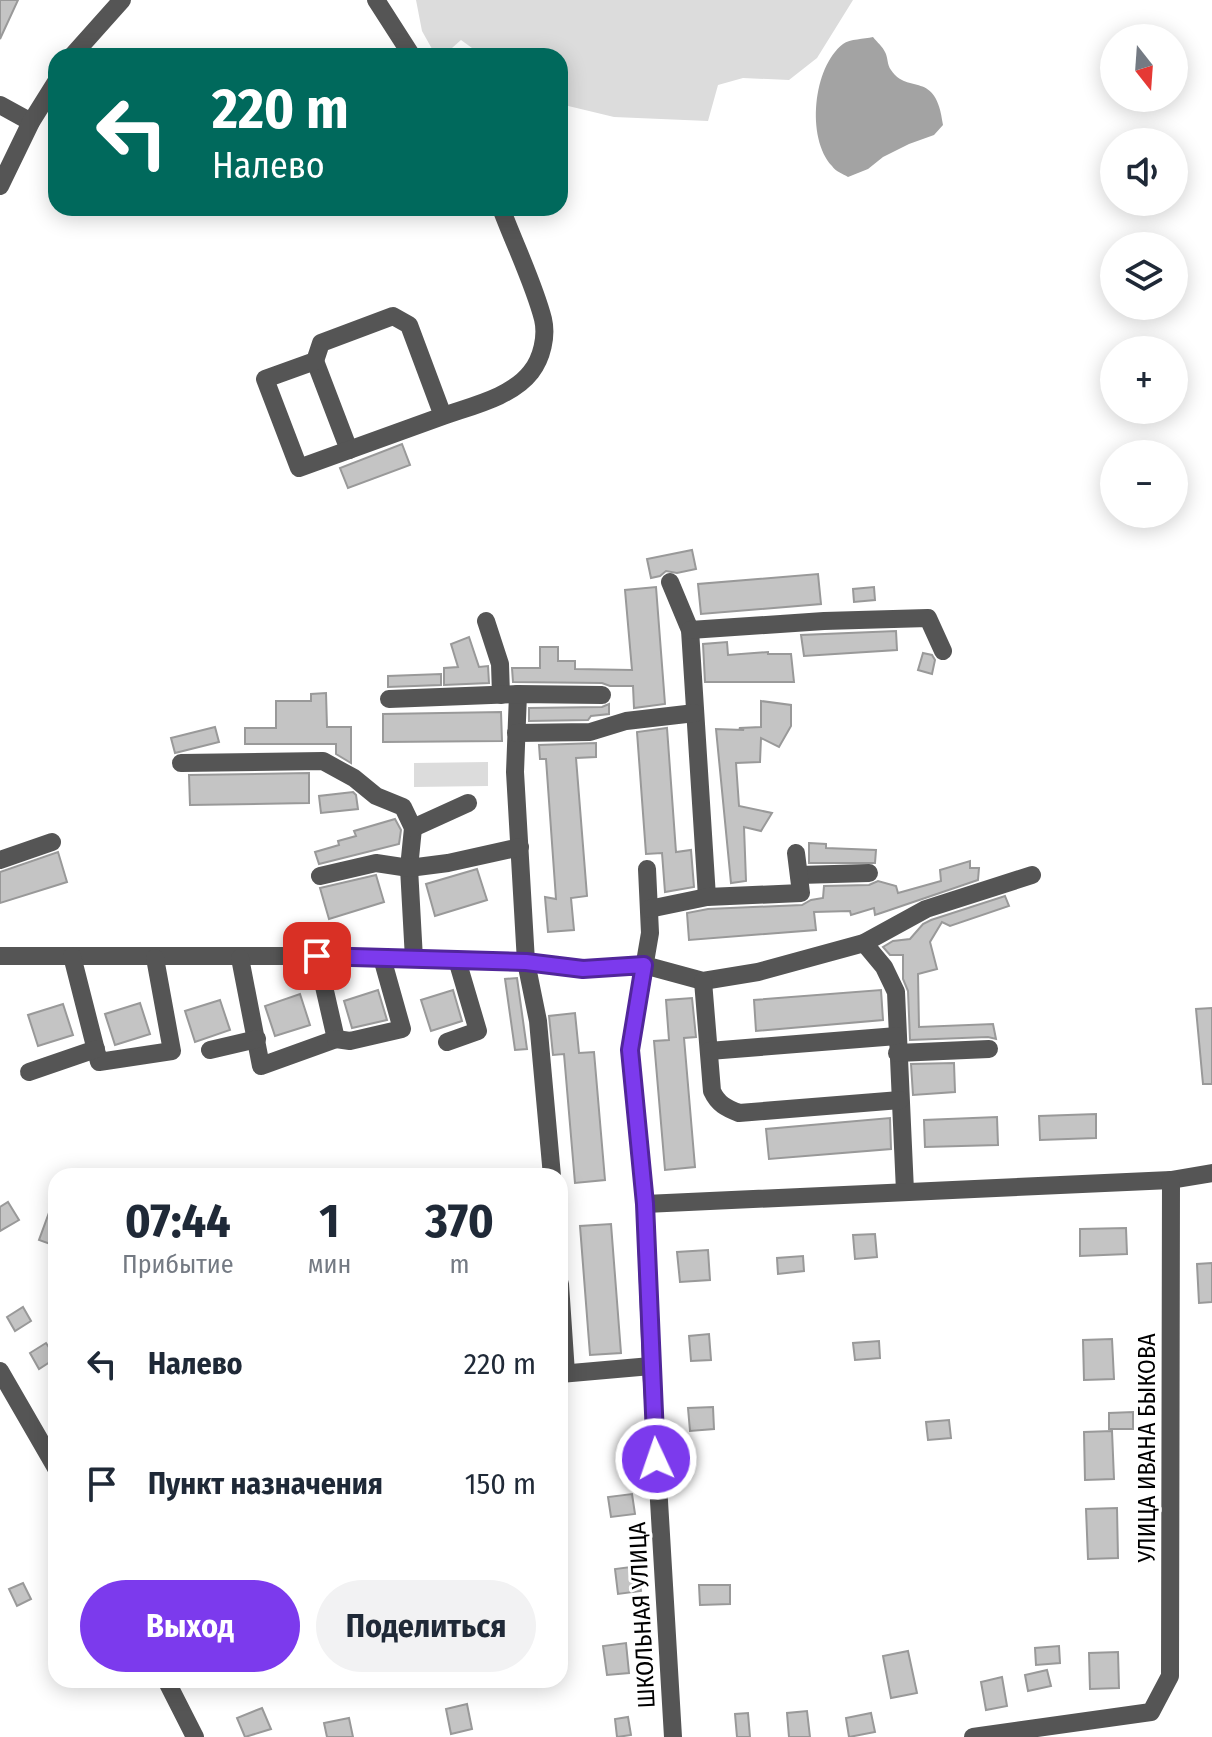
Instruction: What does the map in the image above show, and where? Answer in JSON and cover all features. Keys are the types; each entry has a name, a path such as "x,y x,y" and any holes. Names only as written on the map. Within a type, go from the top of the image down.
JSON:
{"street":[{"path":"79,48 122,0"},
{"path":"376,0 406,48"},
{"path":"0,186 48,95"},
{"path":"0,105 31,122"},
{"path":"315,361 265,379 299,468 507,391 531,373 544,348 543,321 504,216"},
{"path":"349,450 315,361 321,343 393,316 409,325 443,416"},
{"path":"670,582 690,630 707,897"},
{"path":"690,630 928,618 943,651"},
{"path":"486,621 510,694 516,733 515,772 526,962 538,1021 551,1168"},
{"path":"389,699 510,694 602,695"},
{"path":"516,733 590,732 626,721 695,713"},
{"path":"181,763 323,761 354,778 376,796 403,807 413,828 409,868 414,959"},
{"path":"413,828 468,803"},
{"path":"0,860 52,842"},
{"path":"320,876 376,863 409,868 448,863 520,847"},
{"path":"649,909 707,897 801,893 796,853"},
{"name":"ШКОЛЬНАЯ УЛИЦА","path":"647,869 650,933 630,1050 645,1204 651,1366 673,1737"},
{"path":"799,875 869,873"},
{"path":"0,956 317,956 526,962 583,969 644,965 703,981 758,972 864,943 926,909 1032,875"},
{"path":"864,943 884,967 896,992 905,1191"},
{"path":"72,956 99,1062 172,1051 155,958"},
{"path":"317,956 336,1039"},
{"path":"240,958 261,1066 336,1039 350,1041 402,1029 382,958"},
{"path":"447,1042 478,1031 457,960"},
{"path":"703,981 712,1091 716,1101 739,1113 900,1100"},
{"path":"210,1050 257,1039"},
{"path":"709,1051 897,1044 989,1049"},
{"path":"29,1072 96,1049"},
{"path":"645,1204 1171,1180 1212,1173"},
{"name":"УЛИЦА ИВАНА БЫКОВА","path":"973,1737 1151,1712 1170,1676 1171,1180"},
{"path":"568,1374 651,1366"},
{"path":"0,1371 48,1454"},
{"path":"170,1688 195,1737"}],"shaded area":[{"path":"416,0 853,0 817,58 789,80 743,78 718,85 708,121 614,117 568,106 568,48 472,48 461,40 452,48 432,48 422,31"},
{"path":"873,37 884,50 890,68 898,77 928,89 934,96 943,125 934,135 909,144 883,157 868,169 848,177 833,168 824,154 816,121 819,85 833,55 843,44"},
{"path":"488,762 488,786 414,787 414,763"}],"building":[{"path":"0,0 18,0 0,39"},
{"path":"402,444 410,465 348,488 340,468"},
{"path":"692,550 696,569 677,573 666,571 651,578 647,559"},
{"path":"818,574 821,604 701,614 698,584"},
{"path":"656,587 665,704 634,708 633,686 513,682 512,668 540,668 540,647 558,647 558,661 575,661 575,669 632,670 625,590"},
{"path":"874,587 875,600 854,602 853,589"},
{"path":"896,631 897,650 804,656 801,635"},
{"path":"469,637 479,667 488,666 489,683 444,685 444,668 458,667 451,644"},
{"path":"727,642 728,655 791,654 794,682 705,682 703,644"},
{"path":"923,653 932,655 935,660 932,674 918,670"},
{"path":"441,674 441,685 388,687 388,676"},
{"path":"326,693 327,727 351,727 351,763 336,754 336,744 245,744 245,728 276,728 276,701 311,701 311,694"},
{"path":"761,701 791,705 791,726 779,747 761,738 760,762 736,763 739,806 772,813 761,831 744,827 746,881 731,883 716,729 761,727"},
{"path":"609,704 609,714 591,716 588,720 529,721 529,708 602,707"},
{"path":"501,712 502,741 383,742 383,714"},
{"path":"215,727 219,742 175,753 171,738"},
{"path":"667,728 676,852 691,850 694,887 665,892 662,853 646,854 637,732"},
{"path":"596,743 596,757 576,758 587,896 571,898 574,930 548,932 545,897 556,899 546,759 540,759 539,745"},
{"path":"309,773 309,803 190,805 189,775"},
{"path":"353,792 358,809 321,813 319,796"},
{"path":"395,819 401,830 399,844 319,864 315,852 356,836 354,831"},
{"path":"809,843 826,844 826,848 876,850 875,863 809,863"},
{"path":"58,852 67,882 0,903 0,872"},
{"path":"970,861 970,868 979,868 978,880 875,915 874,908 851,915 850,911 814,912 816,930 689,940 687,913 708,909 802,905 823,898 824,886 869,885 878,881 896,886 898,893 941,881 940,870"},
{"path":"477,869 487,900 435,916 426,884"},
{"path":"376,875 384,902 329,919 320,888"},
{"path":"1005,896 1009,906 950,926 942,922 930,942 937,969 918,974 919,1027 993,1024 996,1039 910,1040 903,955 890,955 883,947 893,941 910,939 923,924 931,920"},
{"path":"517,978 527,1049 515,1050 505,979"},
{"path":"378,990 387,1020 352,1028 344,1001"},
{"path":"453,990 462,1021 431,1031 421,1000"},
{"path":"881,990 883,1020 756,1031 754,1000"},
{"path":"300,994 310,1025 275,1036 265,1006"},
{"path":"692,998 696,1037 684,1038 695,1167 665,1170 654,1041 669,1040 666,1000"},
{"path":"220,1000 230,1030 195,1042 185,1011"},
{"path":"140,1003 150,1034 115,1045 105,1014"},
{"path":"63,1004 73,1035 38,1046 28,1015"},
{"path":"1212,1008 1212,1084 1203,1084 1196,1009"},
{"path":"575,1013 579,1053 594,1052 605,1180 575,1183 564,1054 553,1055 549,1016"},
{"path":"954,1063 955,1092 913,1095 911,1064"},
{"path":"1096,1114 1096,1138 1040,1140 1039,1116"},
{"path":"997,1117 998,1145 925,1147 924,1120"},
{"path":"890,1118 891,1149 769,1159 766,1129"},
{"path":"8,1202 19,1220 0,1231 0,1207"},
{"path":"48,1215 48,1243 39,1240"},
{"path":"611,1224 621,1353 590,1355 580,1226"},
{"path":"1126,1228 1127,1254 1080,1256 1080,1229"},
{"path":"875,1234 877,1257 855,1259 853,1235"},
{"path":"708,1250 710,1280 680,1282 677,1252"},
{"path":"803,1256 804,1271 778,1274 777,1258"},
{"path":"1212,1263 1212,1302 1199,1303 1197,1264"},
{"path":"23,1307 31,1321 15,1331 7,1317"},
{"path":"709,1334 711,1360 691,1361 689,1336"},
{"path":"1112,1339 1114,1379 1084,1380 1083,1340"},
{"path":"879,1341 880,1358 855,1360 853,1343"},
{"path":"46,1343 48,1363 39,1369 30,1353"},
{"path":"713,1407 714,1429 690,1431 688,1408"},
{"path":"1133,1412 1133,1429 1109,1429 1109,1413"},
{"path":"949,1420 951,1438 928,1440 926,1422"},
{"path":"1112,1431 1114,1479 1085,1480 1084,1432"},
{"path":"632,1494 635,1514 611,1517 608,1497"},
{"path":"1117,1508 1118,1558 1088,1559 1086,1509"},
{"path":"638,1566 641,1591 618,1594 615,1569"},
{"path":"23,1583 31,1599 17,1606 9,1589"},
{"path":"699,1585 730,1585 730,1604 700,1605"},
{"path":"626,1643 629,1673 607,1675 603,1646"},
{"path":"1059,1646 1060,1663 1036,1665 1035,1648"},
{"path":"908,1651 917,1693 891,1698 883,1656"},
{"path":"1118,1652 1119,1688 1090,1689 1089,1653"},
{"path":"1047,1670 1051,1686 1028,1691 1025,1675"},
{"path":"1002,1677 1007,1706 986,1710 981,1682"},
{"path":"467,1704 472,1729 451,1734 446,1709"},
{"path":"262,1708 271,1729 245,1737 237,1718"},
{"path":"807,1711 810,1737 789,1737 787,1713"},
{"path":"748,1713 750,1737 737,1737 735,1714"},
{"path":"871,1713 875,1732 849,1737 846,1718"},
{"path":"628,1717 631,1735 617,1737 615,1719"},
{"path":"349,1718 353,1737 327,1737 324,1723"}],"route":[{"path":"317,956 526,962 583,969 644,965 630,1050 645,1204 656,1459"}]}
